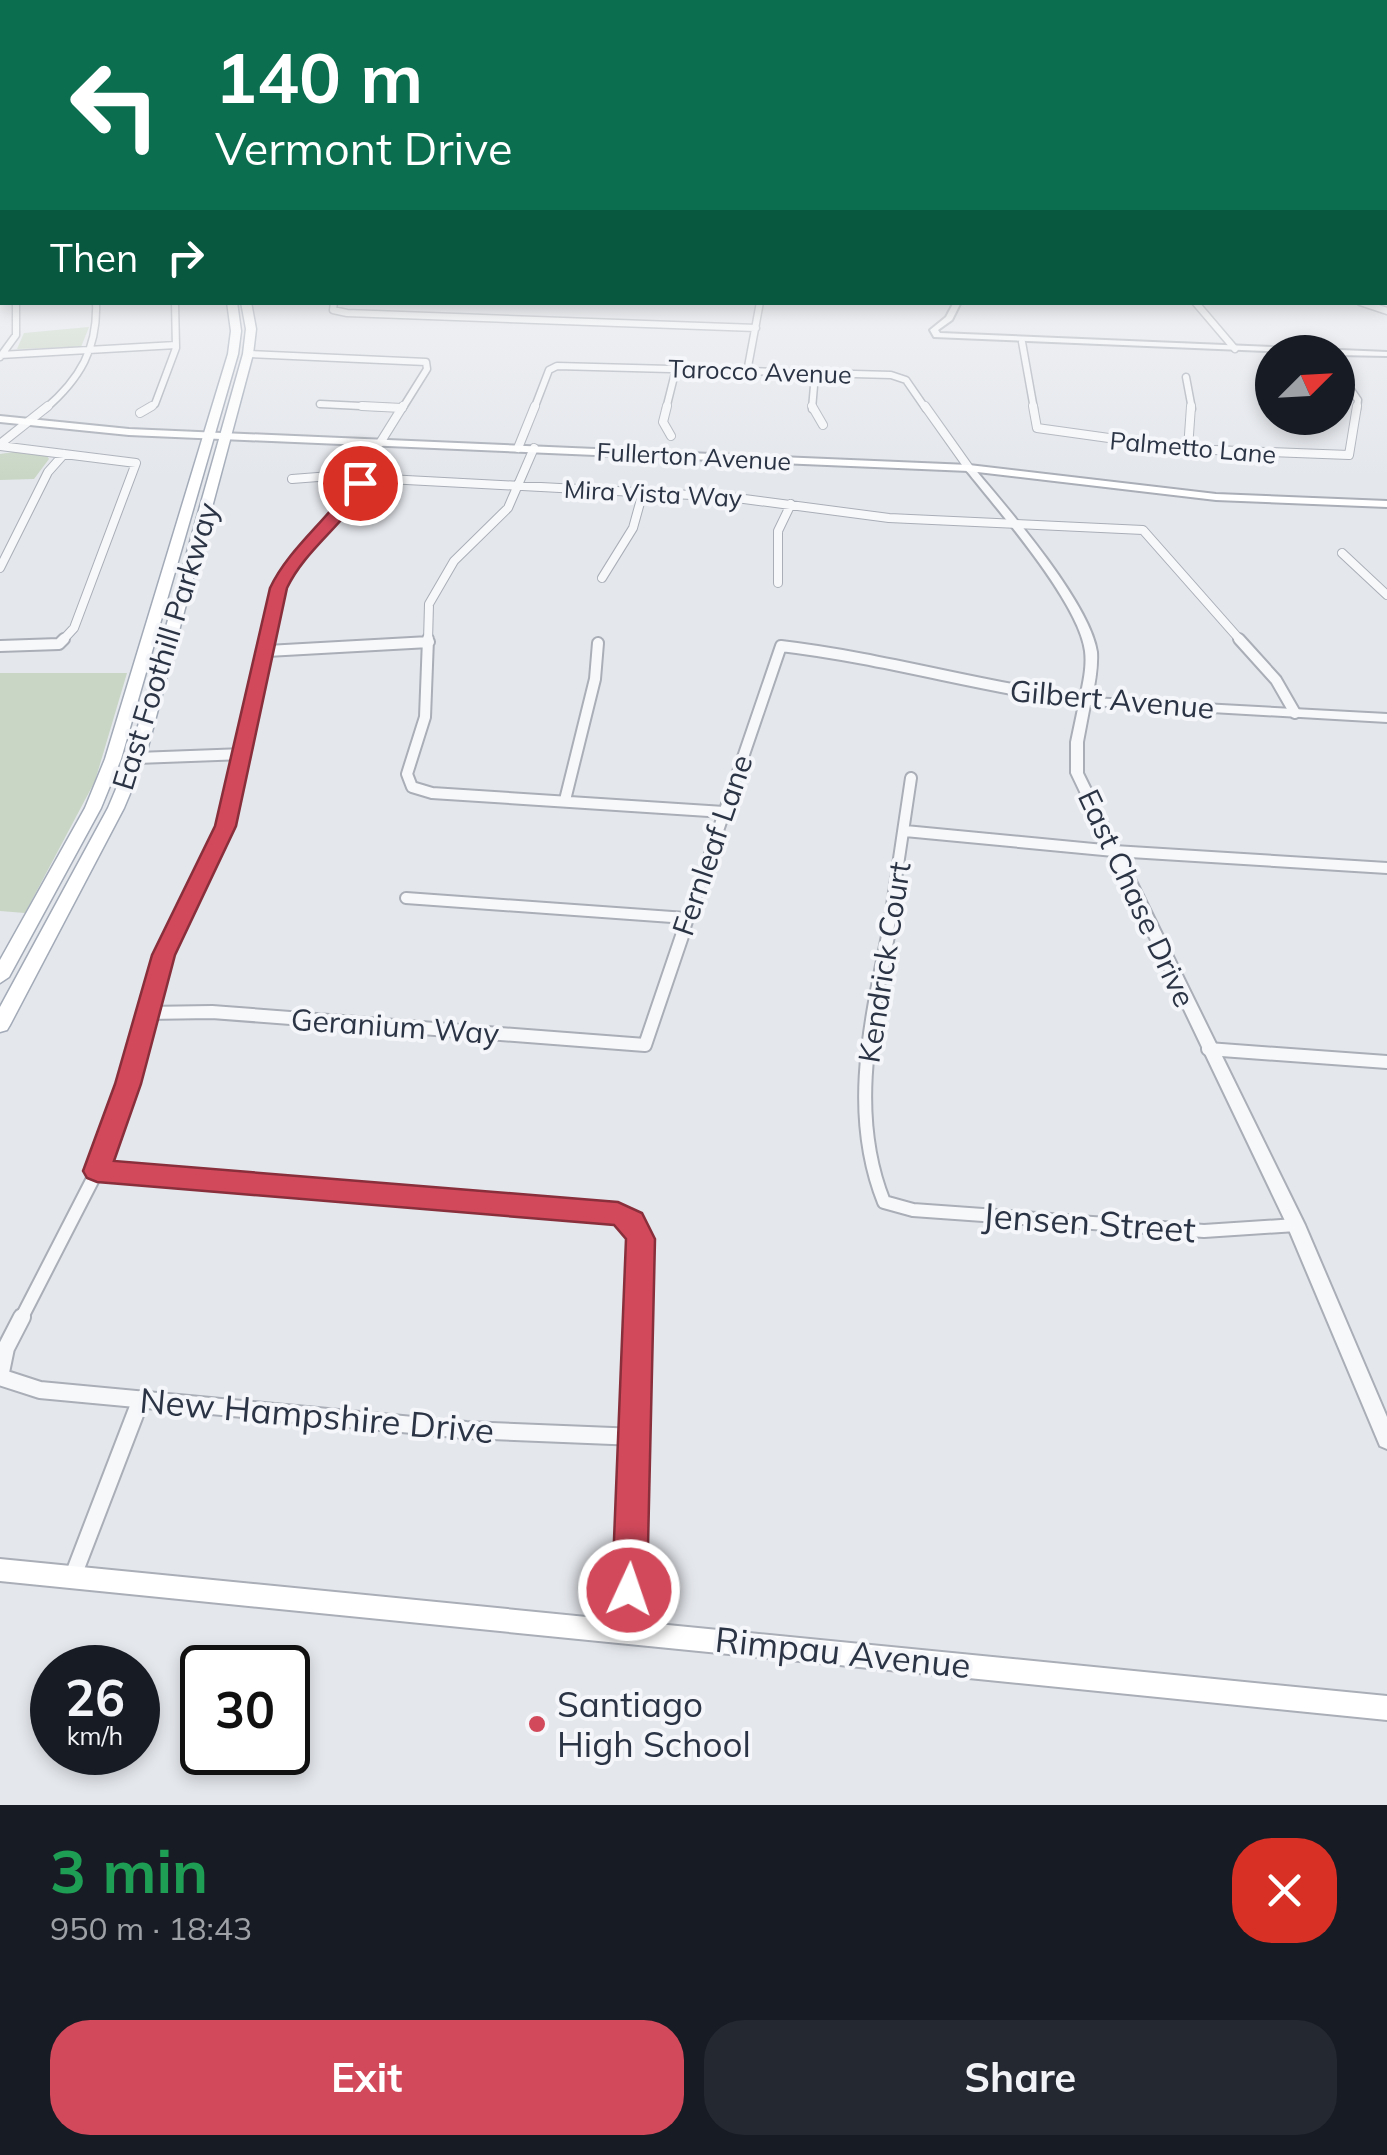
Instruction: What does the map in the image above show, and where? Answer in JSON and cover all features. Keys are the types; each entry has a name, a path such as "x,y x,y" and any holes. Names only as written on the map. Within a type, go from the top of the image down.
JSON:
{"main road":[{"name":"East Foothill Parkway","path":"0,1025 116,808 137,758 218,436 236,330 233,310"},
{"name":"East Foothill Parkway","path":"0,976 93,808 113,759 248,354 251,330 247,310"},
{"name":"Fullerton Avenue","path":"0,420 218,436 969,468 1216,497 1387,504"},
{"name":"Rimpau Avenue","path":"0,1570 1387,1708"}],"street":[{"path":"1,356 16,335 16,310"},
{"path":"0,445 73,382 98,334 97,310"},
{"path":"140,413 155,404 176,345 175,310"},
{"path":"415,310 756,328"},
{"path":"747,372 759,310"},
{"path":"953,310 934,330 937,336 1255,350"},
{"path":"1202,310 1235,349"},
{"name":"Palmetto Lane","path":"1022,342 1037,428 1188,449 1349,455 1352,435"},
{"path":"1,356 176,345"},
{"path":"1355,353 1387,354"},
{"path":"248,354 426,362 427,369 380,443"},
{"name":"Tarocco Avenue","path":"518,448 549,370 557,366 903,378"},
{"path":"671,436 663,422 676,369"},
{"path":"814,374 812,412 823,426"},
{"path":"1186,376 1193,416 1188,449"},
{"name":"East Chase Drive","path":"903,378 1012,523 1089,638 1092,657 1074,746 1077,772 1296,1226 1387,1440"},
{"path":"320,404 402,408"},
{"path":"0,445 136,463 74,628 59,644 0,646"},
{"path":"534,448 508,508 438,581 428,604 425,717 407,774 412,787 432,793 724,812"},
{"path":"0,568 48,472 64,454"},
{"path":"0,1377 6,1348 97,1171 128,1084 164,955 226,826 278,588 288,568 351,500 362,478"},
{"name":"Mira Vista Way","path":"292,480 362,478 642,492 791,504 889,518 1144,530 1276,680 1295,713"},
{"path":"602,578 632,528 642,492"},
{"path":"778,583 776,536 781,516 791,504"},
{"path":"1342,552 1387,595"},
{"path":"267,652 429,642"},
{"path":"565,800 595,679 598,642"},
{"name":"Gilbert Avenue","path":"781,646 858,655 991,688 1082,700 1387,718"},
{"name":"Fernleaf Lane","path":"644,1045 781,646"},
{"path":"137,758 244,754"},
{"name":"Kendrick Court","path":"884,1202 871,1178 865,1087 875,985 898,885 911,778"},
{"path":"904,832 1114,852 1387,868"},
{"path":"406,898 686,918"},
{"name":"Geranium Way","path":"146,1013 212,1012 644,1045"},
{"path":"1208,1049 1387,1062"},
{"path":"97,1171 618,1214 632,1221 641,1239 637,1437 627,1630"},
{"name":"Jensen Street","path":"884,1202 913,1210 1204,1231 1296,1226"},
{"name":"New Hampshire Drive","path":"0,1377 20,1388 563,1437 637,1437"},
{"path":"73,1576 141,1399"}],"green space":[{"path":"89,327 81,347 17,349 24,333"},
{"path":"14,452 49,459 34,479 0,480 0,454"},
{"path":"0,673 127,673 95,781 25,913 0,911"}],"place":[{"name":"Santiago High School","path":"537,1724"}],"route":[{"path":"360,483 351,500 288,568 278,588 266,657 226,826 164,955 128,1084 97,1171 618,1214 632,1221 641,1239 629,1590"}]}
